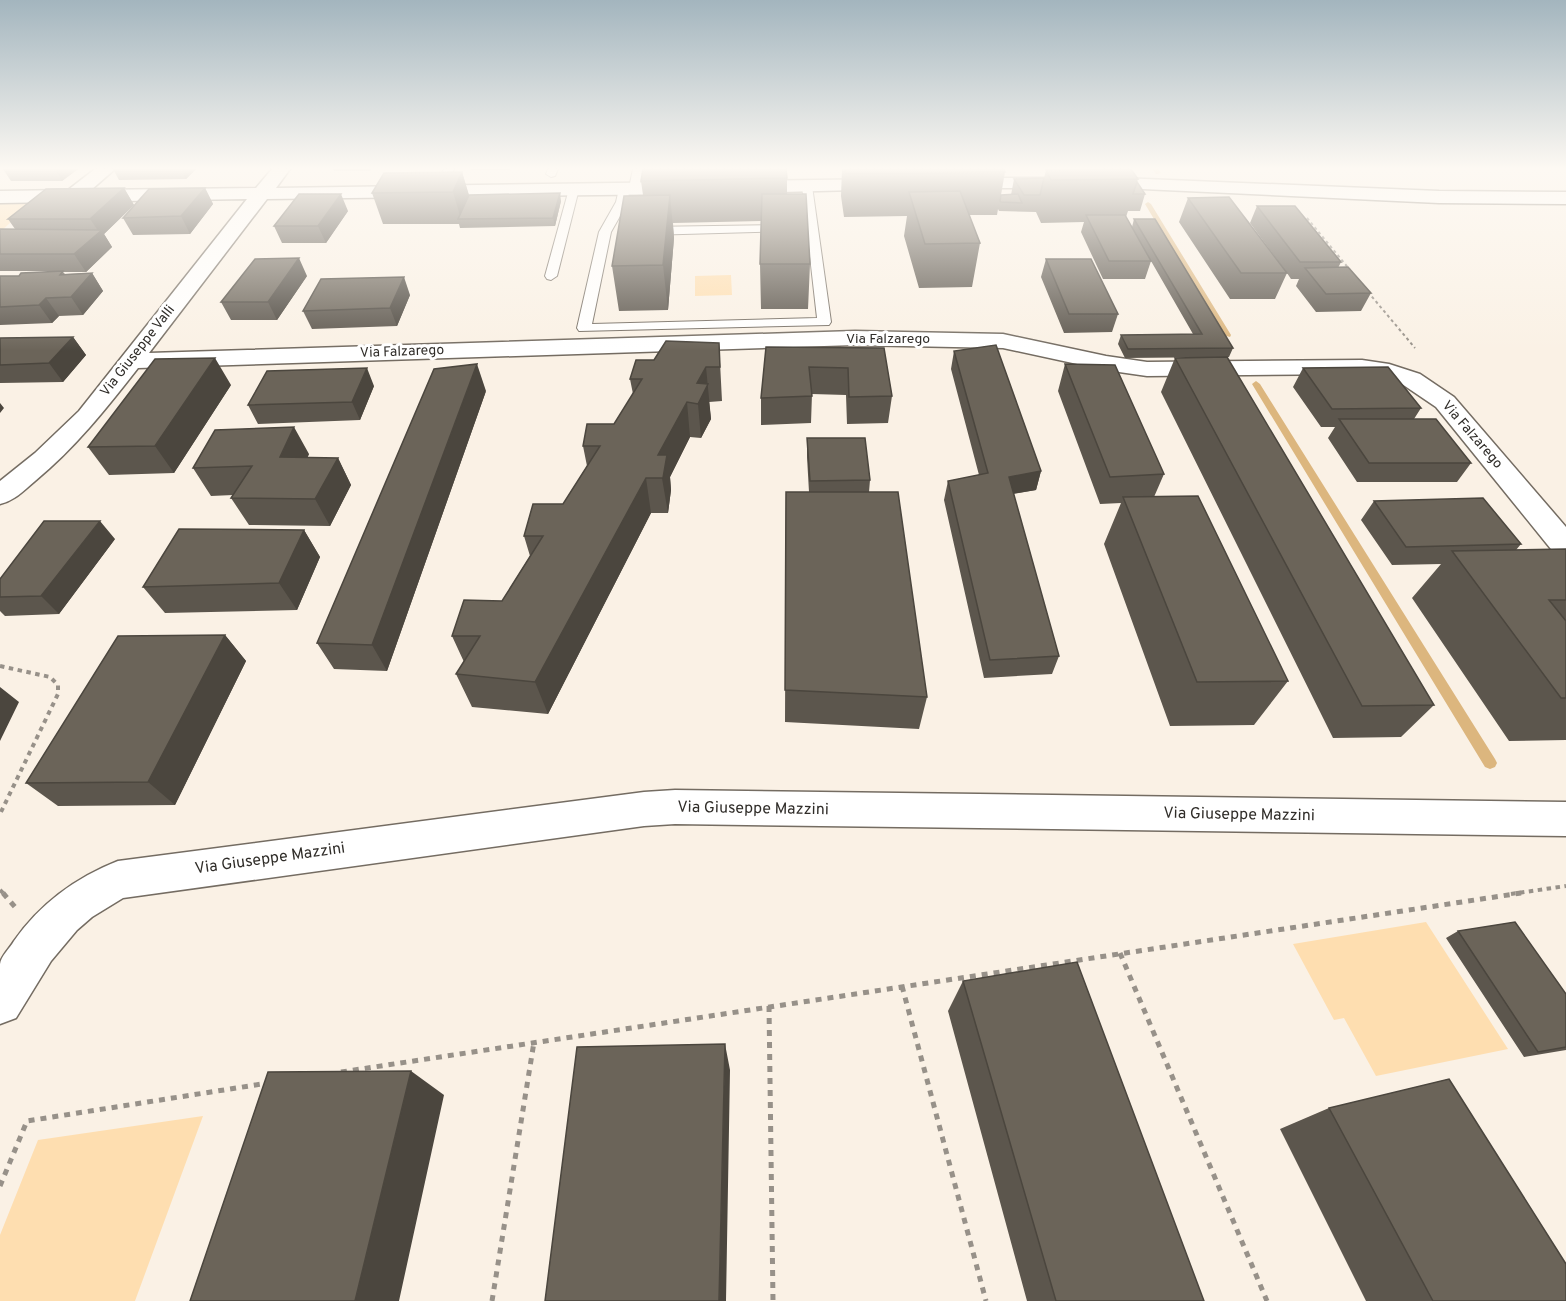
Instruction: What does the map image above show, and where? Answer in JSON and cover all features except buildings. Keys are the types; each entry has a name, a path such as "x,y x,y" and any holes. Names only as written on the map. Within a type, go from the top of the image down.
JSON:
{"street":[{"name":"Via Giuseppe Valli","path":"0,495 45,459 74,431 232,230"},
{"name":"Via Falzarego","path":"130,361 855,338 960,339 1029,345 1125,367 1348,366 1401,375 1420,384 1451,409 1566,547"},
{"name":"Via Giuseppe Mazzini","path":"0,1002 41,936 69,908 94,890 118,879 644,809 675,807 1566,819"}],"lane":[{"path":"551,276 563,230"},
{"path":"611,230 584,328 824,322 812,230"},
{"path":"639,231 750,230"}],"path":[{"path":"1317,230 1357,278"},
{"path":"1365,287 1423,358 1401,375"},
{"path":"0,666 50,677 58,685 58,694 0,814"},
{"path":"336,1072 1566,886"},
{"path":"1120,952 1267,1301"},
{"path":"902,986 986,1301"},
{"path":"768,1006 773,1301"},
{"path":"492,1301 534,1042"},
{"path":"0,1185 27,1121 279,1081"}],"shaded area":[{"path":"731,275 732,295 695,296 695,276"},
{"path":"1426,922 1508,1049 1376,1076 1344,1018 1334,1020 1293,944"},
{"path":"203,1116 135,1301 0,1301 0,1235 38,1140"}],"waterway":[{"path":"1164,230 1227,335"},
{"path":"1256,384 1490,763"}]}
